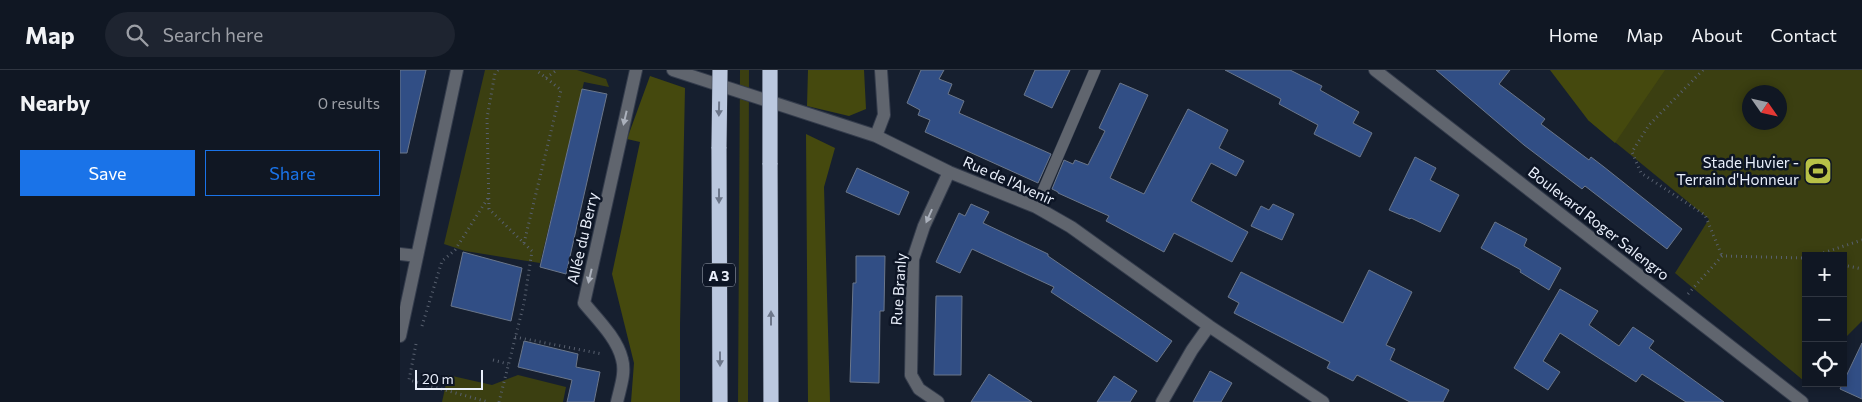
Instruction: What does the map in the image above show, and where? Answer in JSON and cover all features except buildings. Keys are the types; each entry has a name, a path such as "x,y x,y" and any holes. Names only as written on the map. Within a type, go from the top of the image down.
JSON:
{"highway":[{"name":"A 3","path":"720,70 720,402"},
{"path":"770,70 771,402"}],"street":[{"path":"400,336 457,70"},
{"name":"Allée du Berry","path":"622,358 612,339 584,303 636,70"},
{"name":"Rue de l'Avenir","path":"672,70 876,136 949,172 1036,207 1071,228 1210,326 1323,402"},
{"path":"876,136 884,115 881,70"},
{"name":"Boulevard Roger Salengro","path":"1375,70 1802,402"},
{"name":"Rue Branly","path":"938,402 920,389 911,375 913,259 924,226 949,172"},
{"path":"400,254 417,256"},
{"path":"1162,402 1192,350 1210,326"},
{"path":"617,402 623,376 622,358"}],"lane":[{"path":"1036,207 1095,70"}],"path":[{"path":"498,70 495,73 487,118 489,209 532,251 524,303 499,402"},
{"path":"524,243 561,90 536,70"},
{"path":"546,78 557,70"},
{"path":"1703,70 1649,125 1632,152 1641,173 1705,215 1722,256"},
{"path":"419,334 442,261 455,250 489,197"},
{"path":"1826,252 1862,240"},
{"path":"1722,256 1802,258"},
{"path":"1693,289 1722,256"},
{"path":"1847,267 1862,269"},
{"path":"515,337 622,358"},
{"path":"416,343 409,380 488,402"},
{"path":"493,360 508,364"}],"green space":[{"path":"485,70 577,70 606,79 609,87 584,82 540,263 465,251 444,244"},
{"path":"740,70 749,70 748,402 738,402"},
{"path":"808,70 864,70 866,109 849,116 807,106"},
{"path":"1550,70 1665,70 1615,143 1588,120"},
{"path":"1622,70 1862,70 1862,321 1847,336 1847,252 1802,252 1802,379 1675,273 1709,219 1588,120"},
{"path":"650,76 685,88 680,402 631,402 634,363 612,274 640,142 627,139"},
{"path":"806,134 835,148 824,187 830,402 808,402"},
{"path":"448,375 492,385 518,375 566,387 563,402 442,402"}],"place":[{"name":"Stade Huvier - Terrain d'Honneur","path":"1818,171"}]}
